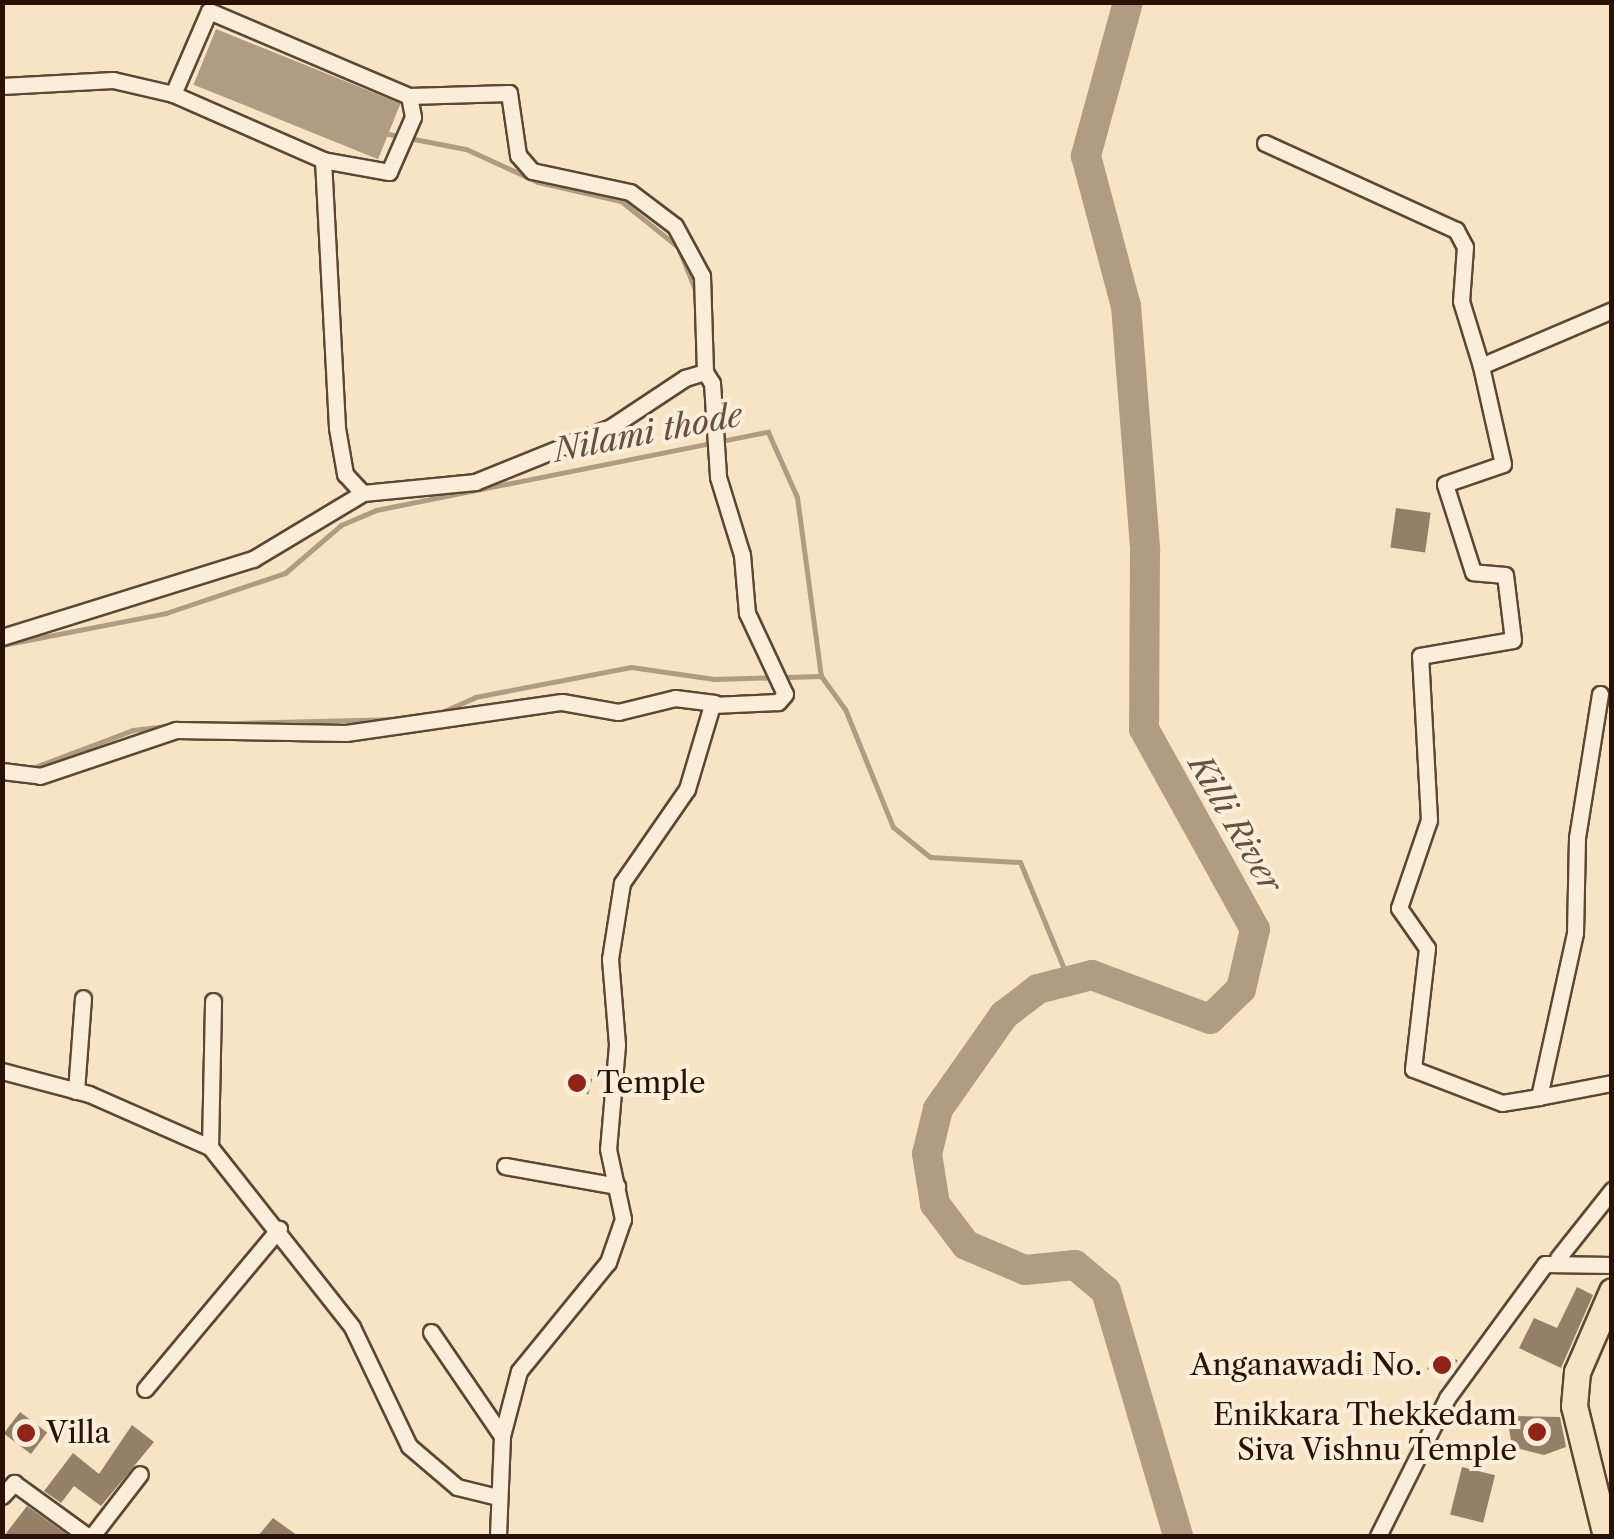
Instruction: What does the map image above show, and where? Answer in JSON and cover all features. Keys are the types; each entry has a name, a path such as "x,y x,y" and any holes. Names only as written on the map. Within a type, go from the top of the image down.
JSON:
{"main road":[{"path":"1606,1536 1606,1509 1574,1406 1577,1372 1612,1291"}],"street":[{"path":"2,770 40,776 176,730 346,733 562,702 618,712 676,698 715,703 778,702 786,694 747,612 715,455 705,372 702,276 675,226 630,192 532,171 518,155 509,94 410,96 209,11 173,94"},
{"path":"2,86 113,80 173,94 322,160 389,172 409,134 410,96"},
{"path":"1264,143 1456,230 1465,247 1461,301 1481,366 1503,464 1445,484 1473,572 1505,575 1513,640 1420,656 1428,820 1399,908 1427,948 1413,1069 1502,1103 1612,1083"},
{"path":"322,160 338,428 345,474 364,492"},
{"path":"1481,366 1612,310"},
{"path":"2,637 253,559 364,492 475,482 611,427 705,372"},
{"path":"1539,1097 1575,932 1577,838 1600,694"},
{"path":"498,1536 502,1436 519,1371 616,1250 624,1220 608,1150 616,909 628,870 696,772 715,703"},
{"path":"76,1091 83,998"},
{"path":"210,1146 213,1001"},
{"path":"2,1071 76,1091 210,1146 280,1229 352,1328 409,1446 457,1487 498,1497"},
{"path":"505,1166 617,1186"},
{"path":"1378,1536 1447,1398 1612,1190"},
{"path":"145,1389 280,1229"},
{"path":"1558,1258 1612,1265"},
{"path":"430,1332 502,1436"},
{"path":"2,1496 14,1482 89,1536 140,1474"}],"shaded area":[{"path":"216,29 401,104 378,159 194,85"}],"building":[{"path":"1396,508 1431,513 1425,552 1390,548"},
{"name":"Temple","path":"568,1073 592,1079 588,1095 564,1089"},
{"path":"1577,1287 1593,1295 1561,1368 1519,1348 1534,1318 1557,1328"},
{"name":"Anganawadi No.","path":"1433,1354 1458,1360 1447,1378 1427,1369"},
{"name":"Villa","path":"20,1412 47,1432 31,1454 4,1434"},
{"name":"Enikkara Thekkedam Siva Vishnu Temple","path":"1507,1416 1560,1417 1566,1447 1544,1455 1512,1447"},
{"path":"132,1425 154,1442 101,1506 74,1486 61,1503 44,1491 73,1453 99,1474"},
{"path":"1462,1467 1495,1475 1483,1523 1450,1515"},
{"path":"27,1506 69,1536 4,1536"},
{"path":"273,1518 298,1536 258,1536"}],"waterway":[{"name":"Killi River","path":"1128,2 1086,156 1126,306 1145,550 1144,729 1255,929 1241,989 1210,1019 1092,975 1038,989 1004,1015 938,1109 927,1154 935,1204 966,1245 1025,1270 1075,1265 1106,1291 1178,1536"},
{"path":"388,134 466,149 538,182 621,201 678,247 696,292"},
{"name":"Nilami thode","path":"2,645 166,613 285,573 341,525 376,510 768,432 797,497 821,676 845,709 893,827 930,857 1020,862 1069,981"},
{"path":"442,712 475,697 631,667 714,679 821,676"},
{"path":"194,724 392,719"},
{"path":"27,770 133,730 168,726"}],"place":[{"name":"Temple","path":"577,1083"},
{"name":"Anganawadi No.","path":"1442,1365"},
{"name":"Enikkara Thekkedam Siva Vishnu Temple","path":"1537,1432"},
{"name":"Villa","path":"26,1433"}]}
